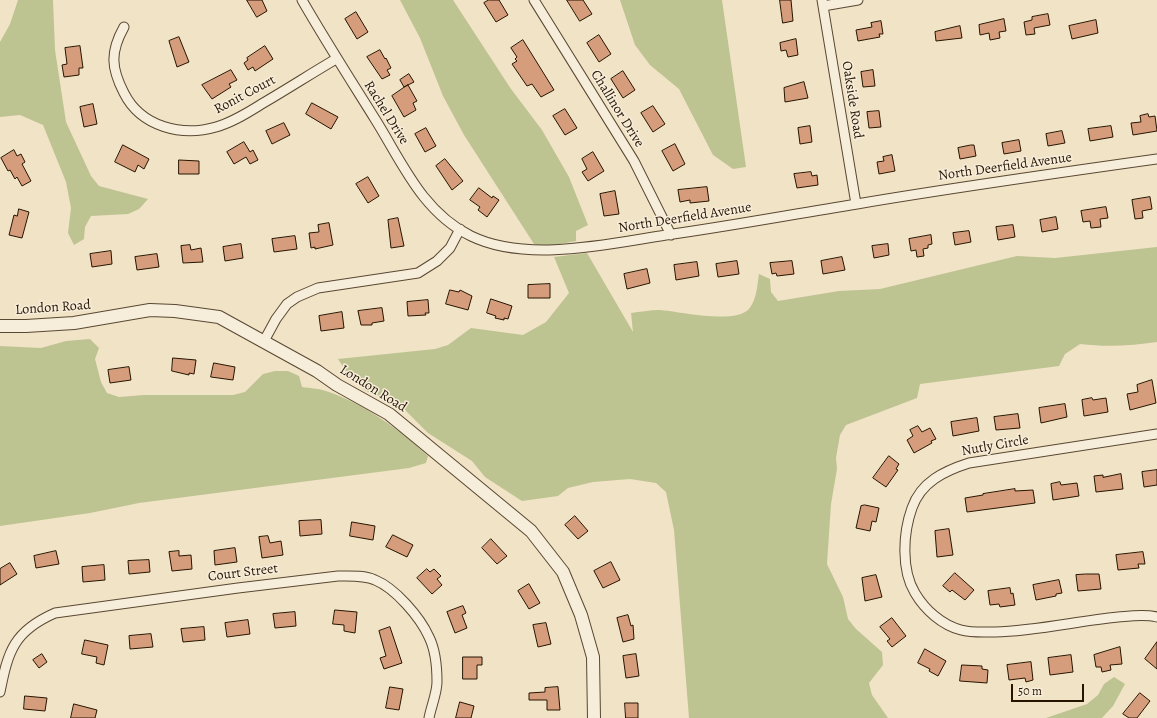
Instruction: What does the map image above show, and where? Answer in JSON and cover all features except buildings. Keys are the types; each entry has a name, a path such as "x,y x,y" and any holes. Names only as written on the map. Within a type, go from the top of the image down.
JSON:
{"street":[{"name":"Rachel Drive","path":"302,0 336,59 375,120 408,176 424,198 442,217 460,229"},
{"name":"Challinor Drive","path":"534,0 634,161 671,235"},
{"path":"822,3 858,0"},
{"name":"Oakside Road","path":"822,3 856,204"},
{"name":"Ronit Court","path":"124,27 113,50 116,78 128,101 151,121 166,128 198,130 218,126 241,116 336,59"},
{"name":"North Deerfield Avenue","path":"460,229 470,236 506,248 535,251 617,243 748,223 856,204 1157,159"},
{"path":"264,341 276,319 287,304 297,296 318,288 418,273 437,261 450,248 460,229"},
{"name":"London Road","path":"0,326 74,323 150,310 175,311 219,317 264,341 389,414 531,531 563,572 581,615 593,657 594,718"},
{"name":"Nutly Circle","path":"1157,434 969,463 950,469 924,487 917,496 907,530 906,567 910,585 919,600 938,619 961,630 980,632 1020,631 1107,618 1147,615 1157,617"},
{"name":"Court Street","path":"0,692 7,660 13,646 38,621 55,613 238,588 338,576 354,576 375,580 392,591 408,607 429,637 434,655 437,683 429,718"}],"green space":[{"path":"18,0 53,0 55,50 66,122 91,176 99,186 148,199 139,209 128,214 91,216 85,227 84,239 74,245 68,233 71,208 66,182 43,125 20,115 0,117 0,42 10,24"},
{"path":"400,0 453,0 511,89 542,130 569,177 588,225 576,231 576,241 544,247 534,244 464,135 443,96 420,38"},
{"path":"620,0 722,0 746,167 733,169 713,155 679,89 650,65 635,45"},
{"path":"1157,247 1157,342 1118,346 1080,344 1065,354 1059,366 920,384 917,398 846,425 840,435 836,458 837,469 831,504 827,564 843,597 848,619 856,629 882,652 883,665 869,683 872,695 888,718 689,718 674,530 666,492 656,483 630,479 593,482 568,488 558,496 522,501 485,477 472,461 428,433 400,405 364,390 361,380 349,376 338,359 435,349 448,345 471,328 523,335 546,322 569,293 554,257 587,253 633,332 631,313 659,310 719,317 742,314 749,309 754,301 759,274 770,279 771,292 778,301 839,291 880,289 1017,256 1055,258"},
{"path":"90,339 99,348 95,359 101,382 107,393 119,397 144,395 233,395 245,392 263,374 275,371 288,371 299,376 302,387 323,390 343,397 382,419 428,456 426,463 409,468 139,503 90,513 0,526 0,346 41,348 66,341"},
{"path":"1114,677 1125,684 1113,706 1102,718 1046,718 1087,704 1098,695 1104,684"}]}
